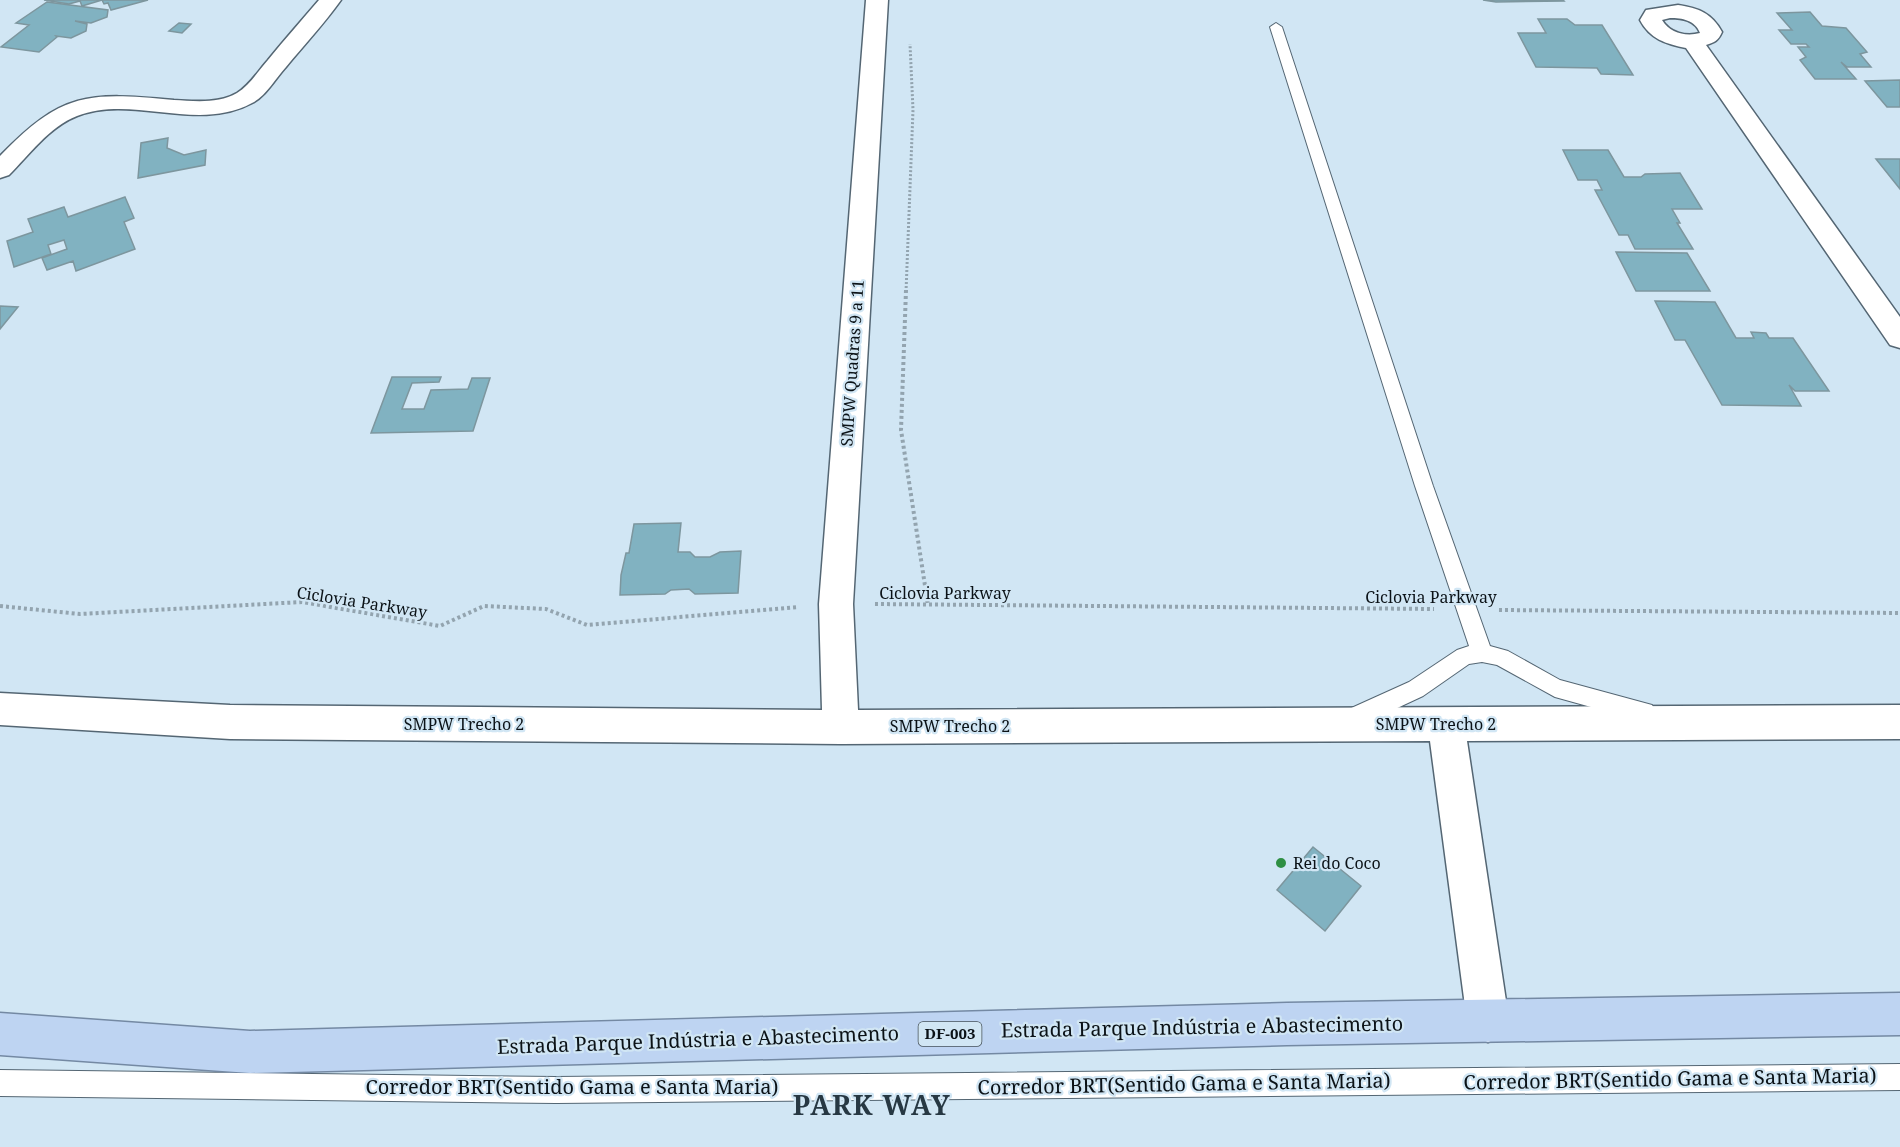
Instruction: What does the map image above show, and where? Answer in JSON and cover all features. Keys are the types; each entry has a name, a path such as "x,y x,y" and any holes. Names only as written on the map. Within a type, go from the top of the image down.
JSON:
{"highway":[{"name":"Estrada Parque Indústria e Abastecimento","path":"0,1034 250,1052 1287,1024 1900,1014"}],"street":[{"path":"0,170 51,120 85,105 126,101 218,108 244,98 259,85 330,0"},
{"name":"SMPW Quadras 9 a 11","path":"841,727 836,604 877,0"},
{"path":"1693,42 1900,338"},
{"name":"SMPW Trecho 2","path":"0,709 230,722 841,727 1900,722"},
{"path":"1446,723 1488,1021"}],"lane":[{"path":"1276,27 1421,475 1482,653"},
{"path":"1336,724 1416,689 1464,656 1482,653 1501,657 1555,688 1614,705 1694,723"},
{"name":"Corredor BRT(Sentido Gama e Santa Maria)","path":"0,1083 556,1090 1900,1077"}],"path":[{"path":"909,33 913,110 901,430 928,605"},
{"name":"Ciclovia Parkway","path":"0,606 80,614 302,602 440,626 484,606 546,609 586,625 836,604 1900,613"}],"building":[{"path":"44,0 102,0 82,6 80,1 69,4"},
{"path":"102,0 148,0 111,10 108,3 104,4"},
{"path":"1483,0 1563,0 1564,1 1496,2"},
{"path":"47,2 108,10 107,17 91,23 75,21 87,24 86,31 71,38 56,36 39,52 1,47 29,25 16,23"},
{"path":"1810,12 1822,26 1846,28 1867,52 1860,54 1871,67 1847,67 1841,62 1856,79 1815,79 1800,60 1806,57 1798,47 1809,47 1806,44 1791,44 1779,30 1792,30 1777,13"},
{"path":"1538,19 1567,19 1575,25 1602,25 1633,75 1601,74 1597,68 1536,67 1518,33 1546,33"},
{"path":"179,23 191,24 182,33 169,31"},
{"path":"1900,80 1900,107 1887,107 1865,81"},
{"path":"168,138 167,148 184,155 206,150 205,165 138,178 141,143"},
{"path":"1563,150 1608,150 1624,177 1680,173 1702,209 1672,209 1680,223 1677,223 1693,249 1635,249 1628,235 1619,235 1595,190 1602,190 1597,180 1578,180"},
{"path":"1876,159 1900,159 1900,189"},
{"path":"125,197 134,218 124,222 135,249 76,271 73,261 47,270 42,258 67,249 64,240 48,245 51,254 14,267 7,241 33,232 28,219 64,207 68,217"},
{"path":"1616,252 1687,253 1710,291 1636,291"},
{"path":"1655,301 1715,302 1736,338 1754,338 1751,332 1766,333 1769,338 1793,338 1829,391 1795,391 1789,385 1801,406 1722,405 1685,340 1675,340"},
{"path":"0,306 18,307 0,329"},
{"path":"392,377 441,377 439,382 412,383 402,409 424,409 431,390 468,389 472,378 490,378 473,431 371,433"},
{"path":"681,523 678,552 690,552 695,557 710,557 720,552 741,551 738,593 695,594 689,589 671,590 665,594 620,595 621,575 626,553 629,553 634,524"},
{"path":"1313,847 1361,886 1325,931 1277,890"}],"place":[{"name":"Rei do Coco","path":"1281,863"}],"district":[{"name":"PARK WAY","path":"872,1106"}]}
